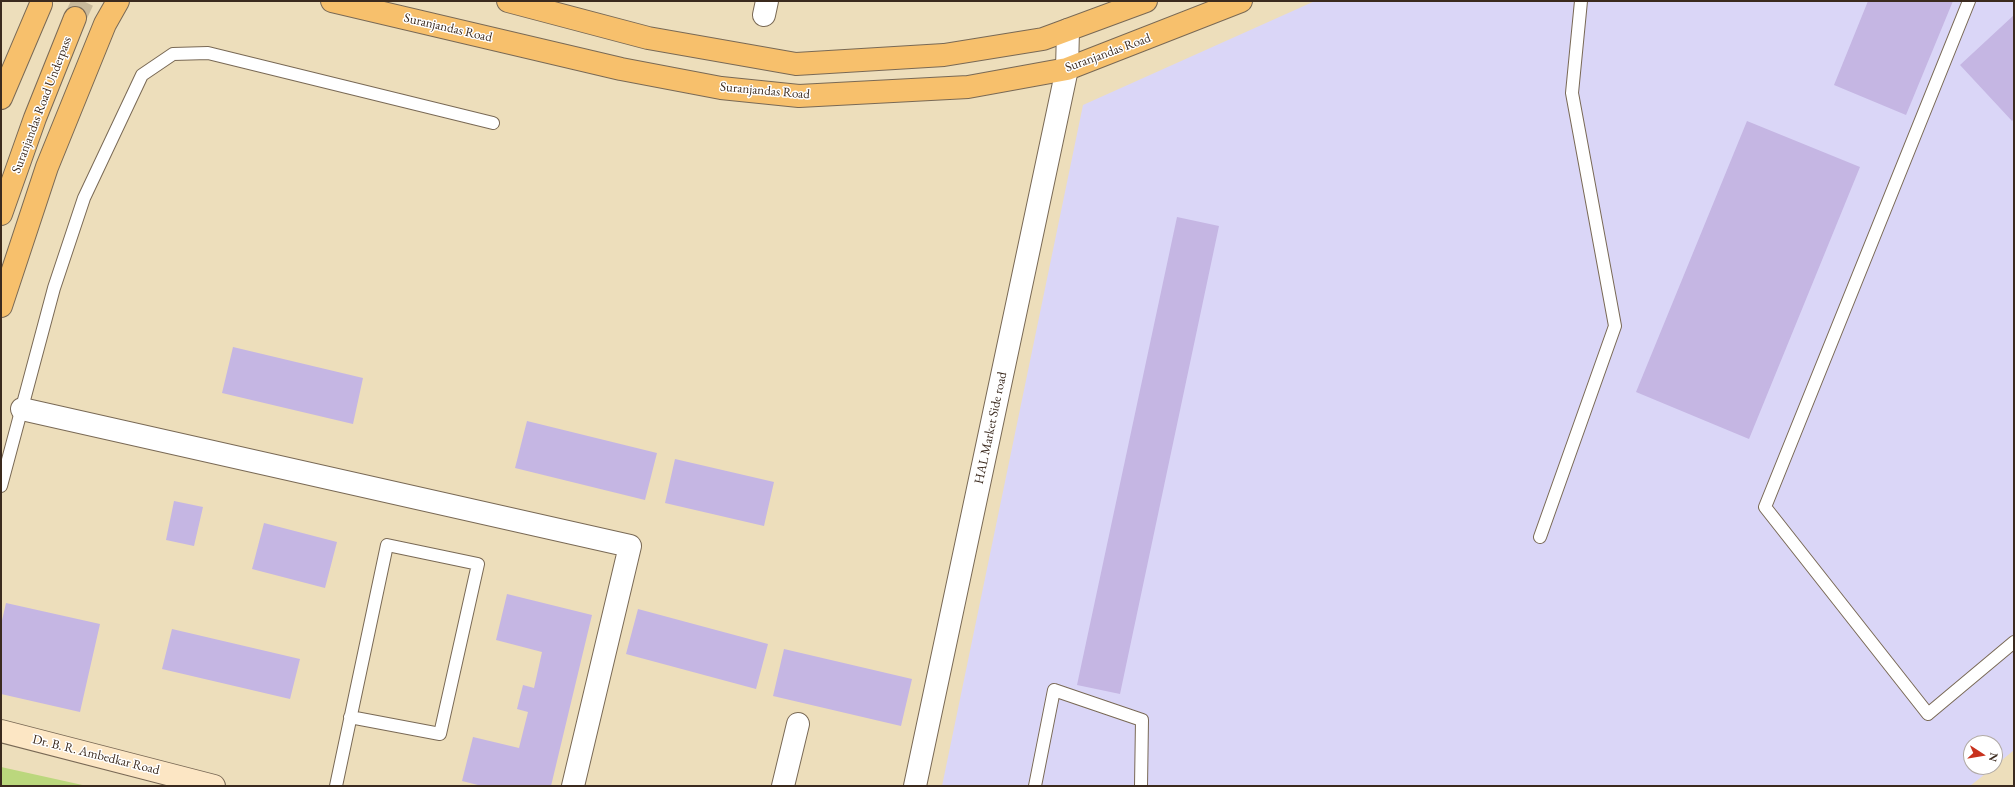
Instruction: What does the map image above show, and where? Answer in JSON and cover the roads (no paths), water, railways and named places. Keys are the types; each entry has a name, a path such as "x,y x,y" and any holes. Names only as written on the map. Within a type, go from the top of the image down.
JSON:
{"main road":[{"path":"1,306 47,167 105,24 118,1"},
{"name":"Suranjandas Road","path":"332,1 621,69 721,88 799,96 968,87 1067,69 1241,1"},
{"path":"508,1 648,38 796,64 944,55 1043,39 1146,1"},
{"path":"1,98 41,4"},
{"name":"Suranjandas Road Underpass","path":"1,214 35,118 75,18"}],"street":[{"name":"HAL Market Side road","path":"915,786 1067,69 1068,30"},
{"path":"22,408 630,546 573,786"},
{"path":"783,786 798,724"},
{"name":"Dr. B. R. Ambedkar Road","path":"1,731 214,786"}],"lane":[{"path":"1540,537 1615,326 1572,93 1582,1"},
{"path":"1969,1 1764,507 1928,714 2014,642"},
{"path":"1,486 54,288 84,198 142,76 173,54 208,53 493,123"},
{"path":"336,786 350,717 387,545 478,564 440,734 350,717"},
{"path":"1035,786 1054,690 1142,720 1142,786"}],"tunnel":[{"path":"75,18 83,1"}]}
